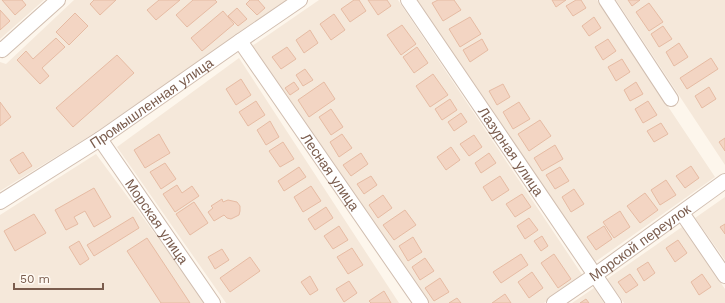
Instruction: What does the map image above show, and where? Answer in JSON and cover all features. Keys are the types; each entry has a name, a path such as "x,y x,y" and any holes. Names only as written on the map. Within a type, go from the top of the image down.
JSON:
{"street":[{"path":"0,49 2,50 58,0"},
{"name":"Промышленная улица","path":"0,202 100,139 240,40 300,0"},
{"name":"Лазурная улица","path":"408,0 614,303"},
{"path":"606,0 670,99"},
{"name":"Лесная улица","path":"240,40 421,303"},
{"name":"Морская улица","path":"100,139 213,303"},
{"name":"Морской переулок","path":"554,303 725,181"},
{"path":"682,213 725,276"}],"shaded area":[{"path":"0,0 44,0 0,39"},
{"path":"74,0 289,0 93,134 0,191 0,62 6,64"},
{"path":"319,0 398,0 583,276 544,303 427,303 252,46"},
{"path":"416,0 597,0 715,177 595,262"},
{"path":"616,0 725,0 725,165"},
{"path":"239,58 399,303 226,303 117,147"},
{"path":"96,154 206,303 0,303 0,215"},
{"path":"725,197 725,260 695,218"},
{"path":"682,227 725,289 725,303 624,303 607,279"},
{"path":"594,288 604,303 572,303"}],"building":[{"path":"2,0 22,0 26,5 15,15"},
{"path":"94,0 116,0 100,15 90,4"},
{"path":"159,0 180,0 156,20 147,10"},
{"path":"193,0 215,0 217,2 187,27 176,15"},
{"path":"250,0 258,0 265,8 257,15 246,4"},
{"path":"354,0 359,0 366,11 350,22 341,9"},
{"path":"368,0 387,0 391,6 378,15"},
{"path":"438,0 454,0 461,10 443,21 432,3"},
{"path":"552,0 566,0 556,7"},
{"path":"576,0 581,0 586,8 573,16 566,6"},
{"path":"628,0 640,0 632,6"},
{"path":"649,3 663,22 649,31 636,12"},
{"path":"237,8 247,19 238,26 228,16"},
{"path":"0,10 10,21 0,30"},
{"path":"223,11 234,24 202,51 191,38"},
{"path":"75,13 88,26 69,45 56,32"},
{"path":"334,14 345,30 331,40 320,24"},
{"path":"470,17 481,34 460,47 449,29"},
{"path":"594,17 601,28 589,36 582,26"},
{"path":"402,25 416,44 401,55 387,35"},
{"path":"663,26 672,39 659,47 651,34"},
{"path":"310,30 318,43 304,53 296,40"},
{"path":"56,38 65,47 42,68 49,76 40,84 17,60 26,51 33,59"},
{"path":"482,39 488,50 470,62 463,50"},
{"path":"608,39 616,51 603,60 595,47"},
{"path":"679,43 688,57 674,66 666,52"},
{"path":"287,47 296,59 281,69 272,57"},
{"path":"417,47 428,63 414,73 403,57"},
{"path":"117,55 134,73 73,127 56,108"},
{"path":"711,58 718,69 687,89 680,78"},
{"path":"622,59 630,72 616,81 608,67"},
{"path":"305,69 313,80 303,86 296,75"},
{"path":"433,74 448,95 430,107 416,86"},
{"path":"241,79 251,95 236,105 226,89"},
{"path":"294,82 299,89 290,95 285,88"},
{"path":"324,82 335,99 309,117 298,100"},
{"path":"636,82 643,94 630,101 624,90"},
{"path":"503,84 510,97 497,105 489,91"},
{"path":"709,87 716,99 702,108 695,96"},
{"path":"450,99 457,110 442,120 435,109"},
{"path":"256,101 265,115 248,126 239,112"},
{"path":"648,101 657,115 643,123 635,109"},
{"path":"0,102 11,117 0,126"},
{"path":"519,102 530,119 513,129 503,112"},
{"path":"331,109 343,127 331,135 319,117"},
{"path":"461,113 467,122 454,131 448,122"},
{"path":"540,120 551,136 529,151 518,134"},
{"path":"270,121 279,137 266,145 257,130"},
{"path":"661,123 668,134 654,142 647,131"},
{"path":"159,134 170,153 145,168 134,150"},
{"path":"342,134 352,148 339,157 330,142"},
{"path":"474,135 482,147 469,156 460,144"},
{"path":"725,138 725,151 719,142"},
{"path":"283,142 294,159 280,167 269,151"},
{"path":"555,145 563,159 542,171 534,158"},
{"path":"451,147 460,160 446,170 437,157"},
{"path":"23,152 32,166 19,174 10,160"},
{"path":"361,153 368,164 351,176 343,165"},
{"path":"489,153 496,163 481,173 475,163"},
{"path":"165,163 176,179 161,189 150,172"},
{"path":"691,166 699,178 685,188 676,176"},
{"path":"299,167 306,177 284,191 278,181"},
{"path":"560,167 569,181 555,189 546,175"},
{"path":"371,176 377,185 364,194 357,184"},
{"path":"500,176 509,190 492,201 483,187"},
{"path":"666,180 676,195 660,205 651,190"},
{"path":"177,185 182,193 192,186 199,196 175,212 163,194"},
{"path":"311,186 321,201 303,212 294,197"},
{"path":"94,188 111,217 94,227 85,211 74,217 78,224 66,230 55,210"},
{"path":"574,189 584,204 571,212 562,197"},
{"path":"645,193 658,210 640,223 627,206"},
{"path":"522,194 531,207 515,217 506,204"},
{"path":"383,195 392,208 378,218 369,205"},
{"path":"222,199 223,202 228,200 237,202 240,206 239,215 231,219 224,215 214,221 208,212 213,208 211,206"},
{"path":"194,202 208,223 190,235 176,214"},
{"path":"326,207 333,218 315,230 308,219"},
{"path":"405,210 416,225 394,240 383,225"},
{"path":"620,211 630,227 614,238 603,222"},
{"path":"34,214 46,233 15,251 4,231"},
{"path":"133,217 139,228 94,256 87,245"},
{"path":"529,218 538,230 525,239 517,226"},
{"path":"725,224 725,234 720,227"},
{"path":"339,226 348,240 333,249 324,236"},
{"path":"604,226 612,239 596,250 587,237"},
{"path":"542,236 548,246 541,251 534,241"},
{"path":"413,237 422,252 408,261 399,246"},
{"path":"147,238 190,303 161,303 127,251"},
{"path":"678,240 687,253 675,262 666,248"},
{"path":"79,241 89,259 80,265 69,247"},
{"path":"352,248 363,265 348,274 337,257"},
{"path":"222,249 229,260 215,269 208,257"},
{"path":"521,254 528,265 501,283 493,272"},
{"path":"554,254 571,279 558,288 541,263"},
{"path":"250,257 260,271 230,292 220,278"},
{"path":"425,258 434,271 420,280 412,267"},
{"path":"648,262 655,273 644,281 637,269"},
{"path":"532,272 543,288 529,298 518,282"},
{"path":"630,274 638,285 626,293 618,282"},
{"path":"702,274 711,287 699,295 691,282"},
{"path":"310,276 318,290 310,295 301,282"},
{"path":"440,278 449,292 434,301 425,288"},
{"path":"349,281 357,293 344,302 336,289"},
{"path":"384,291 391,303 371,303 369,301"},
{"path":"505,294 511,303 492,303"},
{"path":"457,298 461,303 449,303"},
{"path":"586,299 589,303 580,303"}]}
